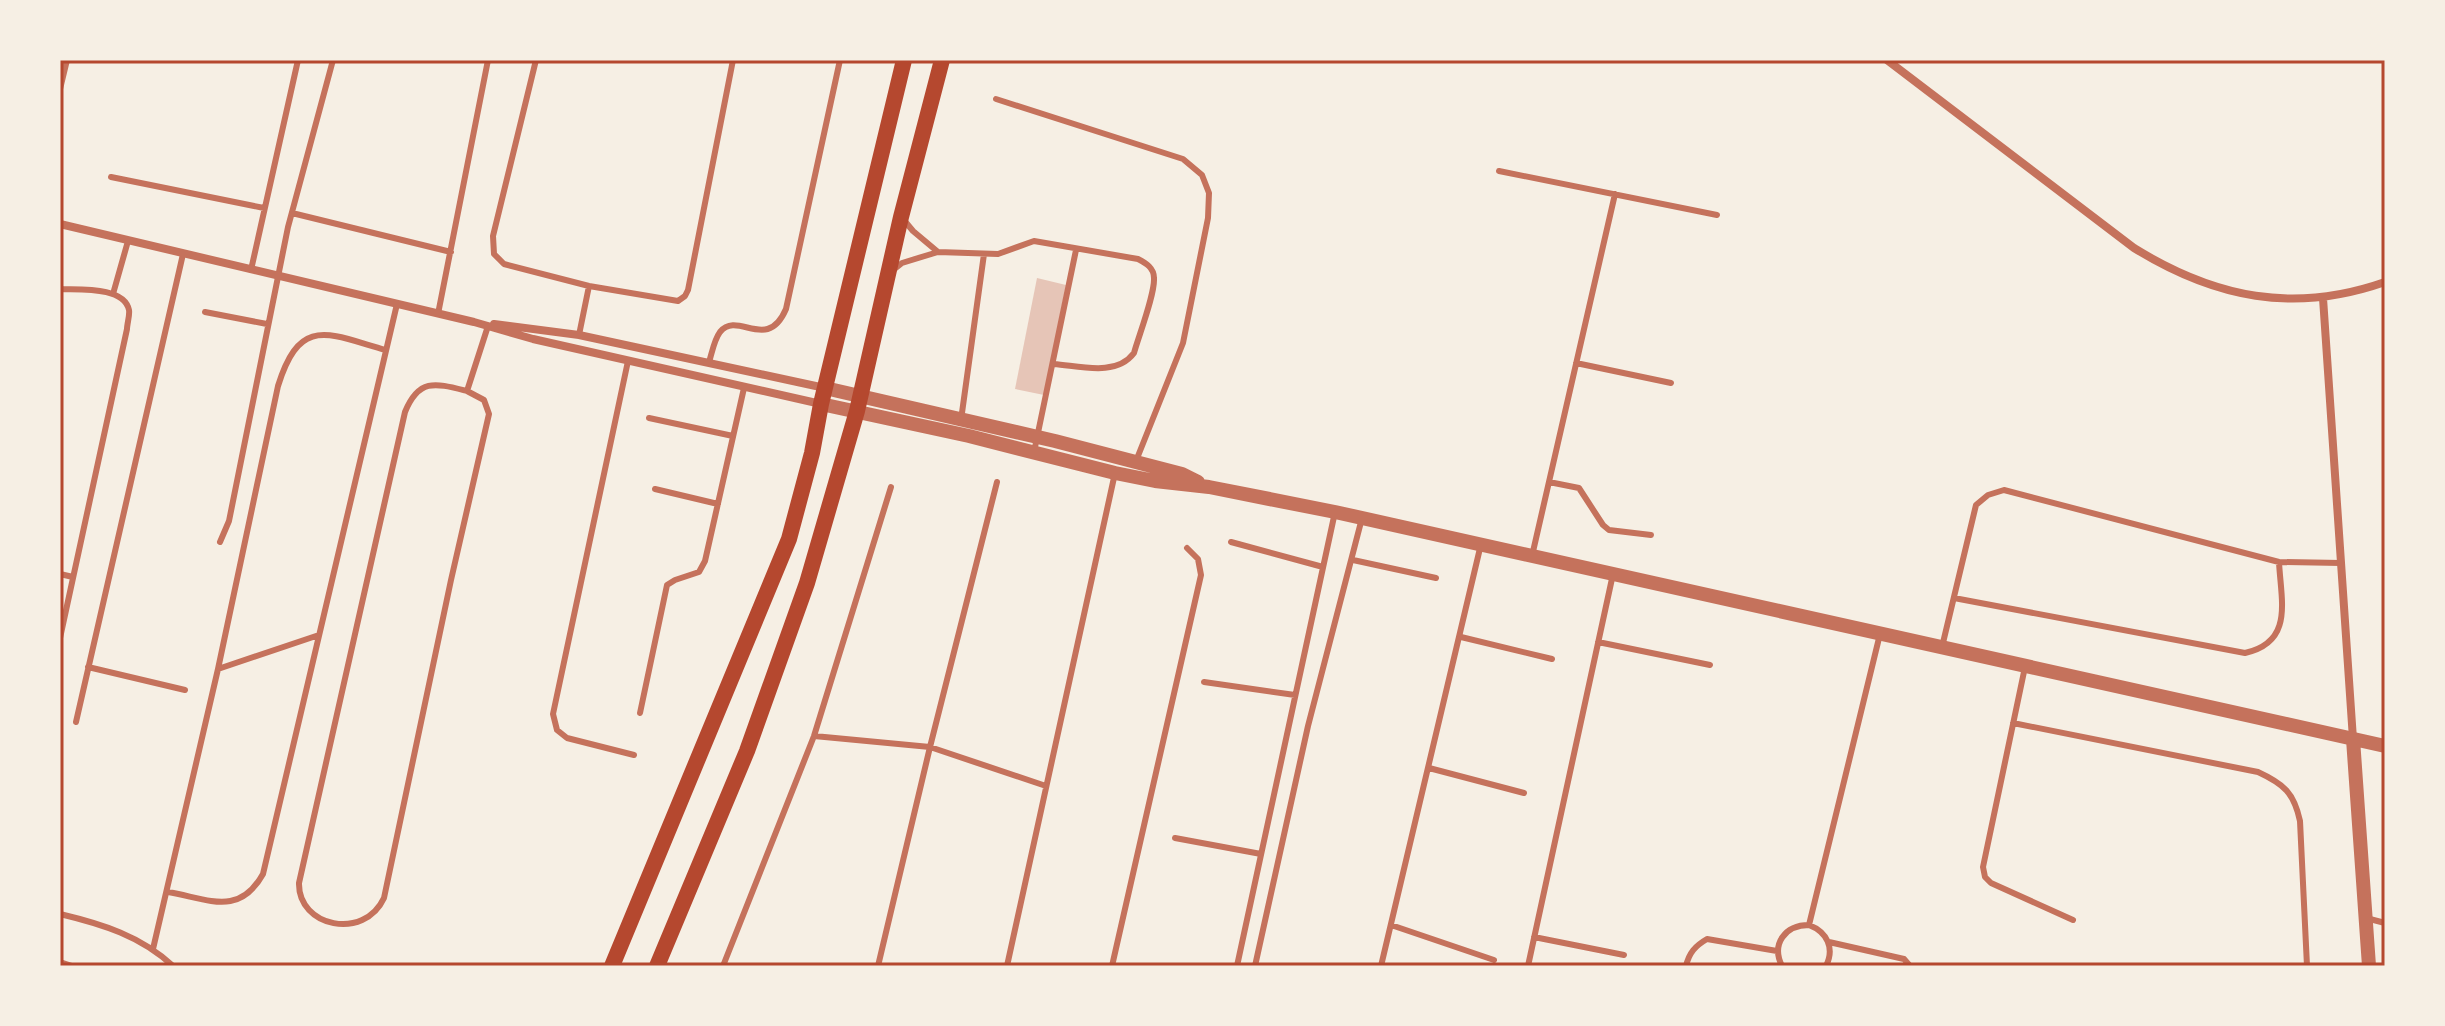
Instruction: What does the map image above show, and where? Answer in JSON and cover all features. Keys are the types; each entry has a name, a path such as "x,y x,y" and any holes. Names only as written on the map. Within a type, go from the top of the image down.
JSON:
{"main road":[{"path":"612,966 789,539 904,60"},
{"path":"657,966 772,688 817,550 859,403 901,217 942,60"}],"street":[{"path":"1887,60 2134,248 2191,277 2244,294 2275,299 2323,298 2385,282"},
{"path":"60,224 744,388 823,396 961,421 1115,473 1209,487 1335,512 2385,746"},
{"path":"2323,298 2369,966"},
{"path":"474,322 579,335 709,362 823,396"},
{"path":"859,403 1035,445 1136,462 1182,474 1209,487"}],"lane":[{"path":"60,89 67,60"},
{"path":"251,270 298,60"},
{"path":"220,542 229,521 277,276 333,60"},
{"path":"438,314 488,60"},
{"path":"536,60 493,236 494,254 504,264 589,286 678,301 685,296 733,60"},
{"path":"709,362 719,334 725,328 733,325 763,331 771,329 778,324 786,309 840,60"},
{"path":"996,99 1183,159 1202,175 1209,193 1208,218 1183,343 1136,462"},
{"path":"1499,171 1717,215"},
{"path":"111,177 264,208"},
{"path":"1532,556 1615,194"},
{"path":"292,213 451,252"},
{"path":"901,217 938,252"},
{"path":"113,294 128,241"},
{"path":"888,274 902,263 938,252 998,254 1034,241 1138,259 1147,264 1153,272 1153,284 1134,353 1114,368 1054,364"},
{"path":"1035,445 1076,250"},
{"path":"76,722 183,254"},
{"path":"961,421 984,254"},
{"path":"579,335 589,286"},
{"path":"60,289 113,294 122,298 129,310 60,638"},
{"path":"168,892 233,902 245,898 263,874 397,304"},
{"path":"205,312 267,324"},
{"path":"467,391 488,326"},
{"path":"153,949 286,360 295,348 317,335 328,334 386,350"},
{"path":"628,361 553,714 557,730 567,738 634,755"},
{"path":"1576,363 1671,383"},
{"path":"427,385 467,391 484,400 489,414 384,898 378,910 367,920 355,924 333,923 317,916 304,904 299,883 405,412 411,397 427,385"},
{"path":"640,713 667,585 699,572 705,561 744,388"},
{"path":"649,418 733,436"},
{"path":"1007,966 1115,473"},
{"path":"878,966 997,482"},
{"path":"1549,482 1579,488 1609,530 1651,535"},
{"path":"723,966 814,736 891,487"},
{"path":"655,489 718,504"},
{"path":"1942,647 1976,505 1988,495 2004,490 2279,562 2341,563"},
{"path":"1237,966 1335,512"},
{"path":"1255,966 1308,726 1362,518"},
{"path":"1231,542 1323,567"},
{"path":"1381,966 1481,544"},
{"path":"1112,966 1201,575 1198,559 1187,548"},
{"path":"1353,560 1436,578"},
{"path":"1954,598 2245,653 2259,650 2275,637 2282,623 2279,562"},
{"path":"60,574 73,577"},
{"path":"1528,966 1613,574"},
{"path":"1809,925 1880,634"},
{"path":"218,669 319,635"},
{"path":"1461,637 1552,659"},
{"path":"1598,642 1710,665"},
{"path":"88,667 185,690"},
{"path":"2025,667 1983,867 1985,877 1991,883 2073,920"},
{"path":"1204,682 1295,695"},
{"path":"2013,723 2258,772 2282,786 2295,802 2300,821 2307,966"},
{"path":"814,736 930,747 1046,786"},
{"path":"1429,768 1524,793"},
{"path":"1175,838 1261,854"},
{"path":"60,914 121,931 153,949 173,966"},
{"path":"2366,918 2385,923"},
{"path":"1391,925 1494,960"},
{"path":"1782,966 1777,951 1784,934 1791,928 1809,925 1824,934 1829,942 1826,966"},
{"path":"1534,937 1624,955"},
{"path":"1686,966 1688,956 1707,939 1777,951"},
{"path":"1829,942 1904,959 1910,966"},
{"path":"60,962 72,966"}],"building":[{"path":"1037,278 1066,285 1044,395 1015,389"}]}
